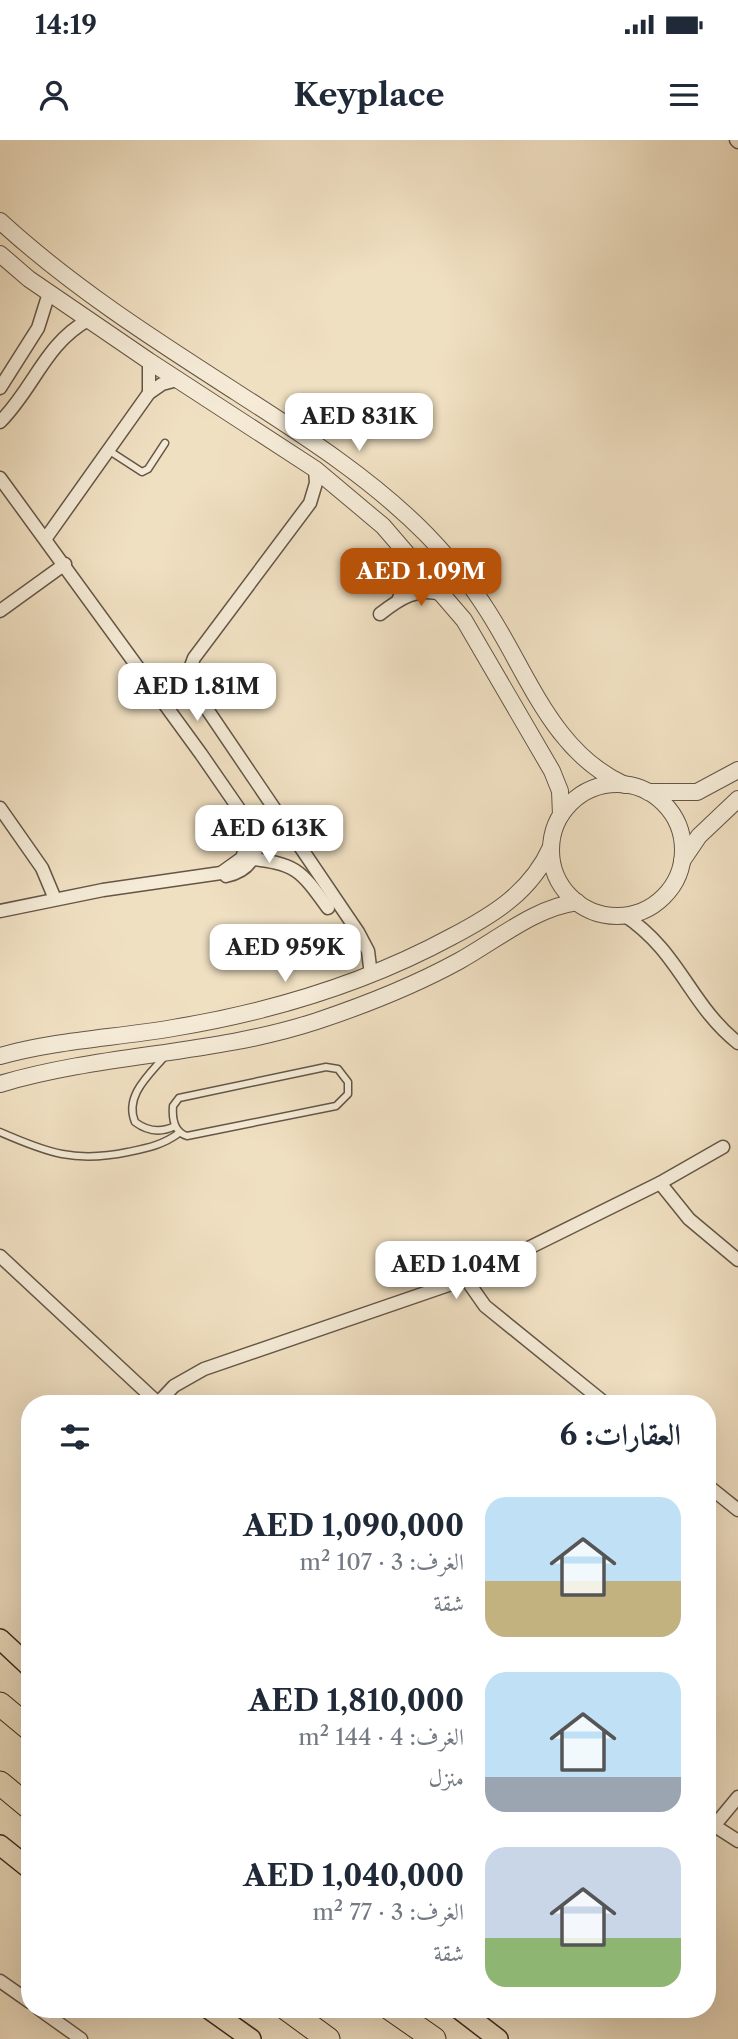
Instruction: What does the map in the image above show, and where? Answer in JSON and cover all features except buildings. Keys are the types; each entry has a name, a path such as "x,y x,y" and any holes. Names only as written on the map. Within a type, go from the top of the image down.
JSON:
{"highway":[{"path":"0,1704 21,1722"},
{"path":"0,1783 21,1800"},
{"path":"299,2018 328,2039"},
{"path":"404,2018 434,2039"}],"main road":[{"path":"0,1639 21,1659"},
{"path":"0,1845 21,1862"},
{"path":"222,2018 251,2039"},
{"path":"471,2018 498,2039"}],"street":[{"path":"0,221 84,291 317,444 394,503 428,536 480,600 567,743 594,768 625,785 648,792 697,792 738,770"},
{"path":"0,254 49,293 315,469 358,503 414,560 464,620 552,771 560,791 561,815 551,847 532,880 515,898 463,931 373,974 316,995 218,1020 66,1041 0,1056"},
{"path":"22,395 10,393 2,386 38,328 49,293"},
{"path":"0,422 22,395 58,341 88,320"},
{"path":"149,361 149,393"},
{"path":"46,538 149,393 162,384 177,380"},
{"path":"315,469 316,483 310,503 194,657 188,674 192,687 358,932 368,951 373,974 385,995"},
{"path":"0,478 65,564 239,809 250,820 257,835 248,858"},
{"path":"397,601 410,583 414,560"},
{"path":"0,611 65,564"},
{"path":"380,614 397,601 418,592 445,595"},
{"path":"561,815 572,802 592,790 625,785"},
{"path":"648,792 666,806 679,826 682,861"},
{"path":"551,847 556,874 577,902 595,912 624,915 645,909 663,897 673,886 682,861 699,836 738,799"},
{"path":"0,808 43,868 55,899"},
{"path":"0,911 55,899 201,877 230,868 248,858 283,864 300,872 328,908"},
{"path":"0,1084 54,1069 166,1055 289,1029 385,995 456,962 536,915 577,902"},
{"path":"624,915 661,945 705,1010 738,1043"},
{"path":"166,1395 174,1386 204,1369 466,1279 660,1183 723,1147"},
{"path":"660,1183 690,1219 738,1260"},
{"path":"0,1256 150,1395"},
{"path":"466,1279 485,1306 595,1395"},
{"path":"716,1492 738,1510"},
{"path":"716,1819 738,1797"},
{"path":"716,1827 738,1841"},
{"path":"0,1981 21,1996"},
{"path":"52,2018 81,2039"}],"lane":[{"path":"108,450 142,472 148,469 165,443"},
{"path":"166,1055 139,1088 131,1109 135,1122 144,1128 156,1131 175,1126"},
{"path":"0,1132 55,1154 90,1159 149,1148 179,1133 191,1135 336,1106 348,1094 348,1082 343,1072 326,1067 185,1096 173,1107 175,1126 179,1133"}]}
